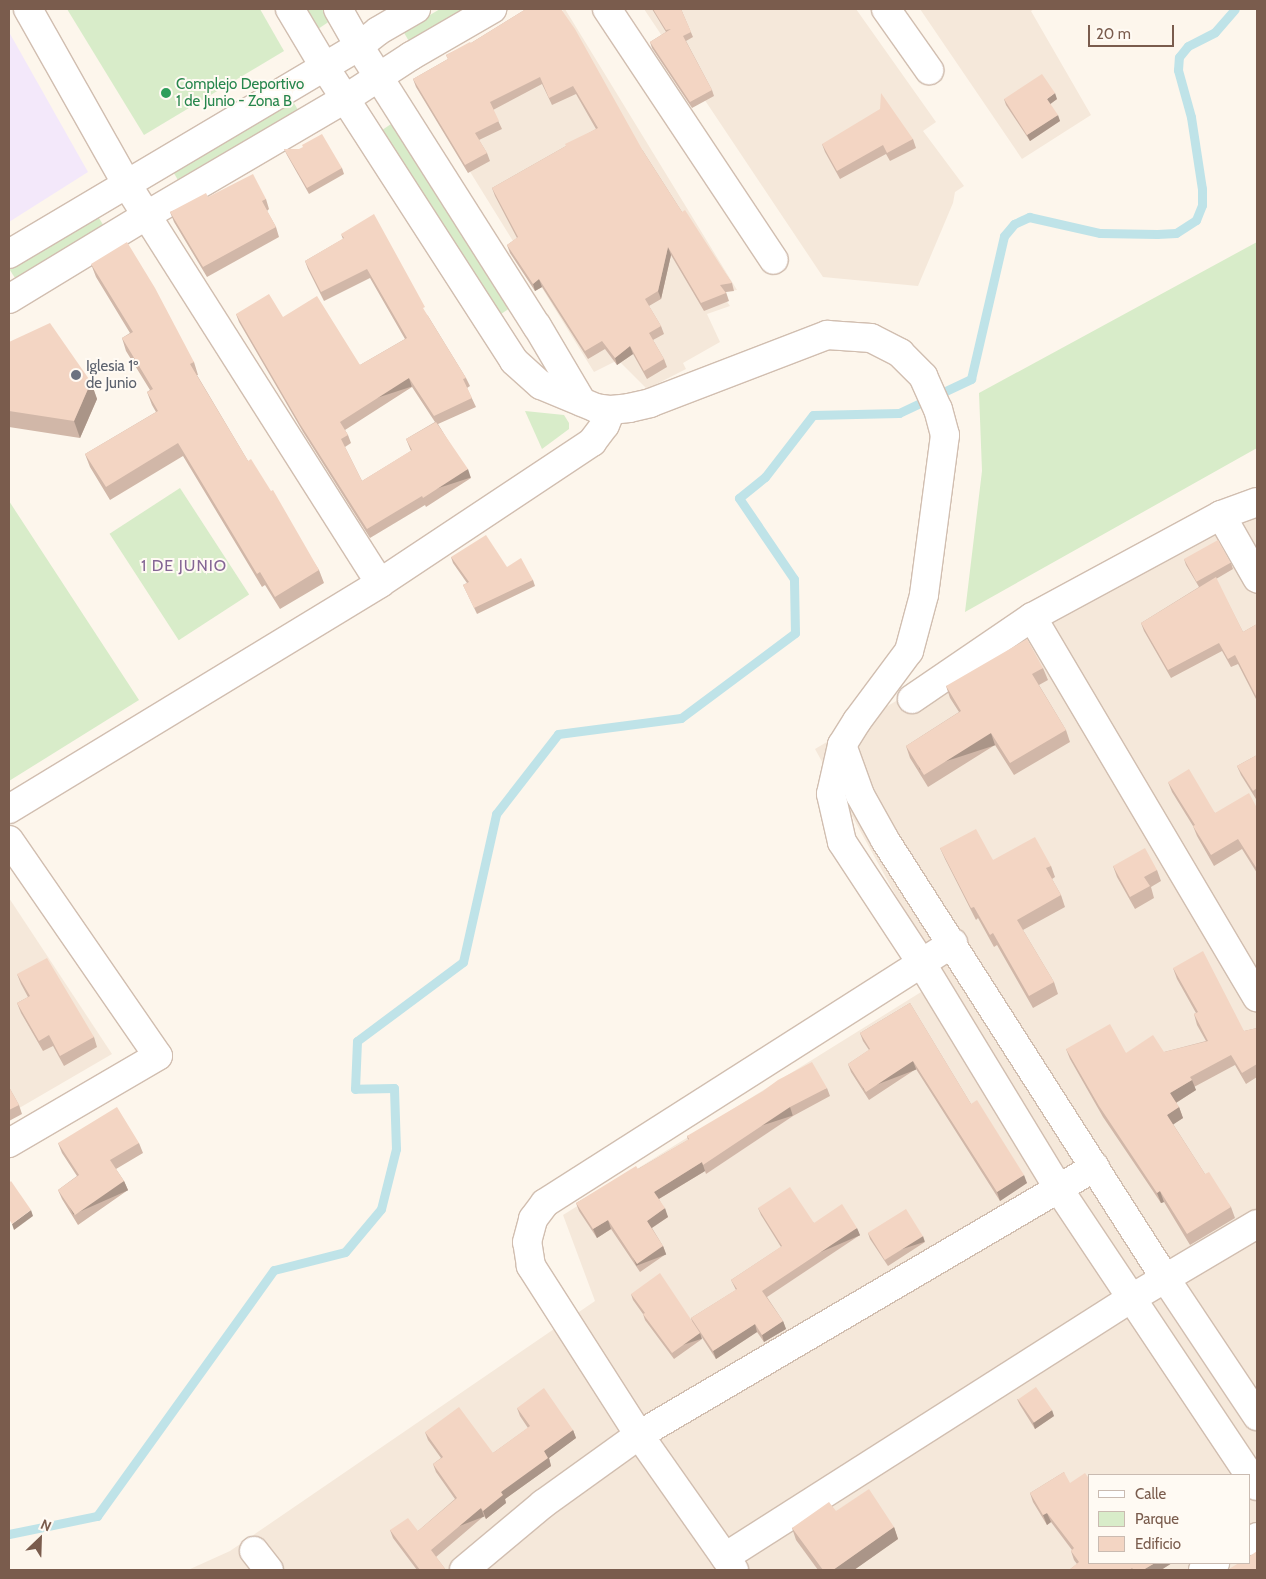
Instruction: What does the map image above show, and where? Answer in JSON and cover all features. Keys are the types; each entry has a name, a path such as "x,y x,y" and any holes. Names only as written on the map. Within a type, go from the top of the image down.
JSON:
{"street":[{"path":"28,9 126,183 380,583"},
{"path":"290,9 324,66 514,361 541,385 582,402 611,410 650,402 827,336 871,338 900,353 923,376 938,409 945,435 924,595 909,651 857,721 842,745 831,794 842,842 922,964 1058,1188 1249,1474"},
{"path":"338,9 359,46 537,326 582,402"},
{"path":"9,254 359,46 378,31 416,9"},
{"path":"9,299 492,9"},
{"path":"607,9 774,260"},
{"path":"886,9 929,70"},
{"path":"9,809 380,583 592,442 606,425 611,410"},
{"path":"912,699 1032,617 1221,515 1257,502"},
{"path":"1221,515 1257,578"},
{"path":"1032,617 1257,998"},
{"path":"842,745 860,795 885,840 1164,1278 1257,1416"},
{"path":"9,840 158,1056 9,1143"},
{"path":"952,944 859,1001 545,1203 533,1219 527,1242 532,1266 639,1435 730,1564 1132,1298 1257,1224"},
{"path":"464,1570 543,1504 639,1435 1095,1168"}],"shaded area":[{"path":"565,9 737,290 720,292 730,306 707,314 720,342 683,363 686,369 647,389 618,360 594,372 425,99"},
{"path":"644,9 856,9 936,122 923,131 964,186 955,192 953,203 918,286 823,277"},
{"path":"920,9 1034,9 1031,11 1091,115 1022,159"},
{"path":"9,32 88,172 9,222"},
{"path":"1257,487 1257,1570 188,1570 230,1551 595,1301 563,1215 942,979 815,749"},
{"path":"9,898 112,1054 9,1114"}],"green space":[{"name":"Complejo Deportivo 1 de Junio - Zona B","path":"67,9 260,9 284,51 144,135"},
{"path":"306,9 323,9 330,21 318,29"},
{"path":"440,9 467,9 410,43 403,31"},
{"path":"291,98 298,110 178,180 171,168"},
{"path":"391,124 513,306 501,314 379,132"},
{"path":"97,215 104,226 17,281 10,270"},
{"path":"1257,242 1257,448 965,612 982,471 979,393"},
{"path":"525,411 564,415 569,423 569,429 542,449"},
{"path":"180,488 249,595 179,640 110,534"},
{"path":"9,501 139,700 9,781"}],"building":[{"path":"526,9 561,9 575,29 643,151 682,212 685,210 732,283 720,285 726,293 701,303 668,247 658,291 645,299 661,326 649,333 664,359 644,371 630,346 615,358 602,341 585,351 539,279 533,284 507,245 518,237 492,188 566,146 565,144 598,128 573,86 549,98 540,77 490,102 499,121 475,133 487,153 465,165 413,79 448,59 446,55 471,43"},
{"path":"653,9 681,9 691,32 683,36 712,90 690,102 650,42 671,29 666,30"},
{"path":"1042,74 1055,93 1047,99 1058,115 1027,135 1004,99"},
{"path":"881,93 913,139 887,153 883,145 837,171 822,144 880,109"},
{"path":"322,134 342,168 307,188 284,149 299,149 303,147 302,145"},
{"path":"253,174 266,199 262,201 276,227 203,267 170,212 206,193 208,197"},
{"path":"374,214 425,307 423,308 466,378 463,379 472,398 434,416 409,378 340,422 348,435 341,439 362,481 412,450 406,439 436,422 468,469 423,498 422,496 367,529 300,424 236,314 269,294 283,317 317,296 360,365 407,338 367,269 321,292 305,261 344,238 341,234"},
{"path":"127,242 155,288 194,362 190,364 248,461 251,459 271,491 273,490 319,570 275,597 260,572 257,574 178,443 106,487 85,454 158,411 147,392 153,389 122,338 133,332 91,264"},
{"path":"50,323 91,382 74,421 9,411 9,342"},
{"path":"486,535 507,567 521,558 533,580 474,608 463,585 469,582 451,557"},
{"path":"1218,540 1231,563 1196,582 1184,559"},
{"path":"1216,577 1243,632 1257,624 1257,698 1235,655 1228,659 1219,643 1168,670 1141,623"},
{"path":"1027,639 1043,668 1032,674 1066,730 1010,763 991,733 924,775 906,746 961,711 946,686"},
{"path":"1257,755 1257,788 1253,791 1237,766"},
{"path":"1189,769 1215,813 1249,793 1257,808 1257,869 1238,839 1211,855 1168,782"},
{"path":"976,829 993,860 1035,837 1051,866 1046,868 1061,895 1017,920 1054,982 1029,996 993,933 990,935 974,907 971,908 940,848"},
{"path":"1145,848 1157,870 1144,877 1150,886 1130,897 1113,866"},
{"path":"1203,951 1244,1031 1257,1028 1257,1064 1242,1073 1231,1055 1190,1077 1192,1080 1170,1093 1179,1107 1167,1115 1205,1174 1209,1172 1231,1207 1187,1234 1160,1191 1157,1193 1099,1106 1066,1049 1110,1024 1126,1053 1153,1035 1164,1052 1208,1041 1194,1014 1198,1012 1173,968"},
{"path":"47,958 94,1037 60,1056 49,1035 39,1041 17,1003 30,996 17,974"},
{"path":"910,1003 971,1104 977,1100 1024,1175 997,1192 913,1061 866,1092 848,1064 870,1049 860,1033"},
{"path":"812,1062 827,1088 790,1107 703,1165 702,1162 654,1192 665,1208 647,1221 663,1246 637,1264 608,1220 593,1229 576,1203 636,1166 638,1169 689,1139 687,1136 763,1091 778,1080"},
{"path":"9,1087 19,1105 9,1110"},
{"path":"117,1107 139,1143 110,1160 124,1181 75,1215 58,1190 79,1175 58,1143"},
{"path":"11,1181 31,1210 12,1224 9,1219 9,1183"},
{"path":"790,1187 814,1223 842,1204 857,1228 762,1291 783,1321 762,1335 755,1324 713,1351 691,1318 737,1289 731,1280 782,1246 758,1208"},
{"path":"906,1209 923,1236 885,1260 868,1233"},
{"path":"660,1273 700,1333 672,1353 643,1314 645,1313 631,1294"},
{"path":"1036,1387 1052,1410 1034,1423 1018,1400"},
{"path":"544,1388 573,1430 544,1451 548,1458 501,1492 503,1495 483,1511 481,1508 431,1550 446,1570 420,1570 390,1530 408,1518 418,1531 457,1498 433,1464 443,1457 425,1432 459,1407 493,1453 530,1426 517,1408"},
{"path":"1064,1472 1070,1483 1085,1473 1088,1477 1088,1564 1153,1564 1143,1570 1134,1570 1132,1568 1129,1570 1069,1570 1079,1562 1071,1551 1074,1548 1047,1513 1043,1515 1030,1493"},
{"path":"869,1489 894,1527 833,1570 823,1570 792,1528 829,1502 836,1511"},
{"path":"1257,1551 1257,1570 1227,1570 1237,1564 1251,1564 1251,1555"}],"waterway":[{"path":"9,1534 97,1516 274,1270 345,1252 381,1209 396,1149 394,1088 355,1089 357,1041 463,962 496,814 558,734 681,718 795,633 794,579 739,498 765,477 813,415 899,413 971,379 1004,236 1014,224 1029,217 1100,233 1157,234 1176,233 1196,220 1202,205 1202,189 1191,117 1178,70 1179,57 1188,46 1215,32 1235,9"}],"place":[{"name":"Complejo Deportivo 1 de Junio - Zona B","path":"166,93"},
{"name":"Iglesia 1º de Junio","path":"76,375"}],"district":[{"name":"1 DE JUNIO","path":"184,566"}]}
